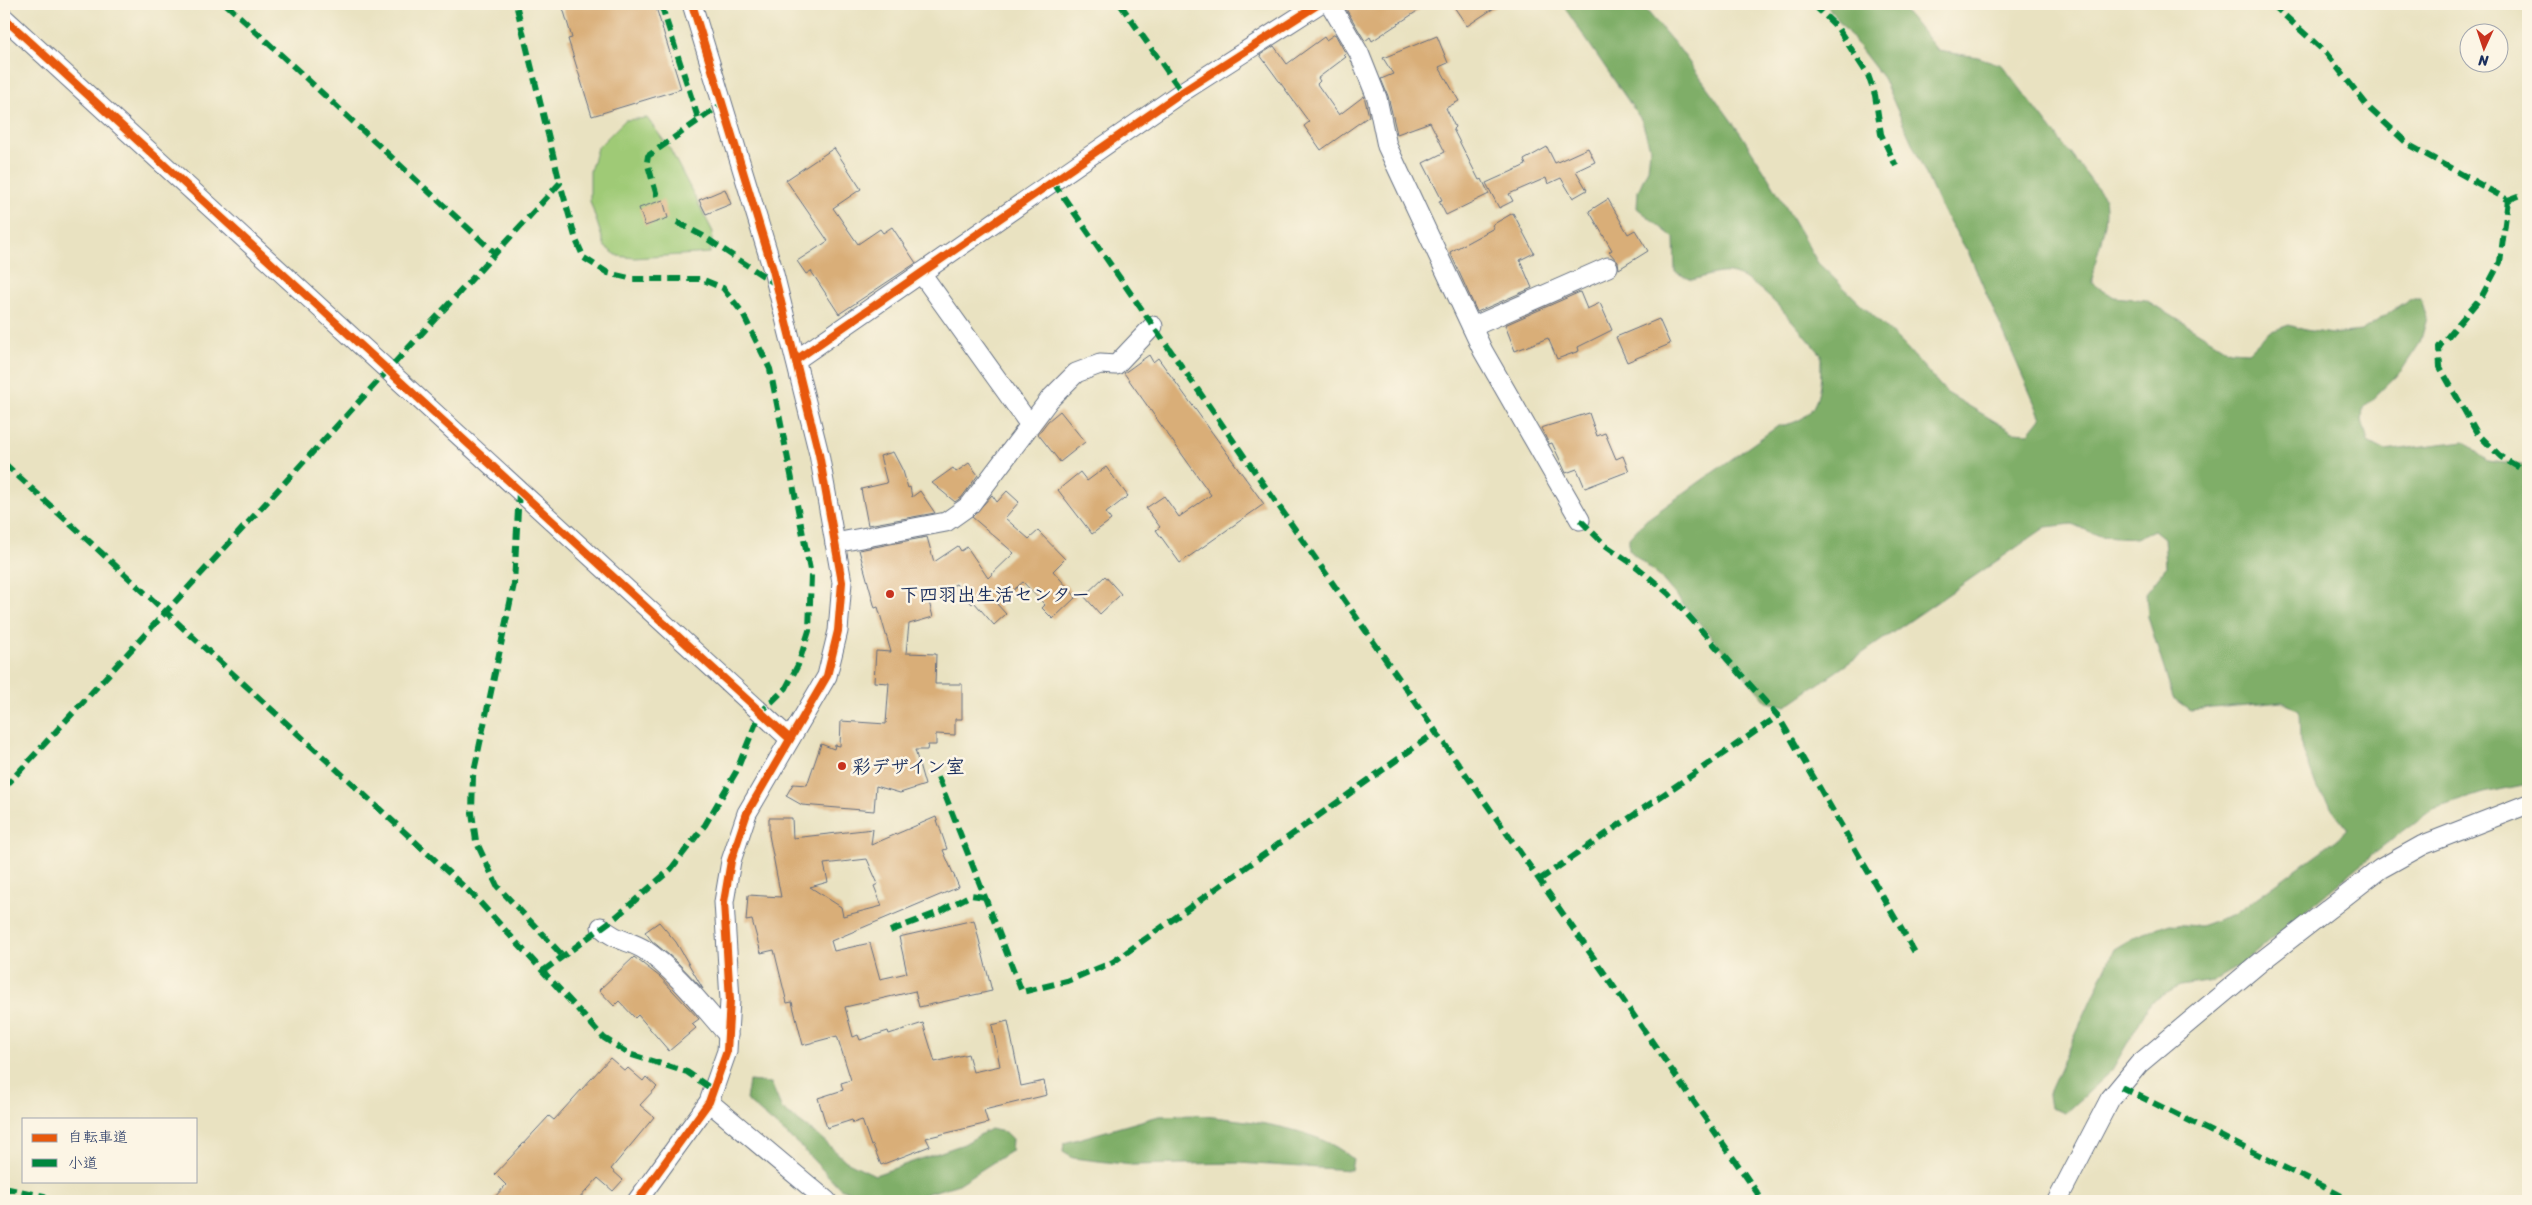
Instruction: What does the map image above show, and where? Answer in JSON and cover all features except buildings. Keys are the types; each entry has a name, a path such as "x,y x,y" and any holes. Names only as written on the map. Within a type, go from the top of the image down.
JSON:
{"street":[{"path":"637,1201 709,1102 727,1051 730,1000 724,902 730,861 747,812 826,676 838,631 842,582 819,454 773,270 692,4"},
{"path":"796,360 1182,92 1319,4"},
{"path":"1330,4 1359,53 1377,98 1387,146 1483,351 1580,520"},
{"path":"4,18 790,739"},
{"path":"1472,327 1608,267"},
{"path":"922,273 1030,425"},
{"path":"835,543 946,522 970,505 1049,400 1076,373 1100,364 1116,364 1153,326"},
{"path":"2057,1201 2110,1099 2139,1064 2264,960 2380,869 2423,845 2528,804"},
{"path":"601,927 612,937 644,949 669,971 728,1035"},
{"path":"709,1102 827,1201"}],"green space":[{"path":"1562,4 1641,4 1681,51 1741,134 1818,263 1904,345 1947,393 2013,432 2029,433 2041,418 1969,254 1940,206 1883,78 1826,4 1899,4 1938,51 1978,57 2002,65 2105,199 2104,230 2092,283 2114,297 2146,300 2229,351 2248,352 2269,332 2289,325 2305,330 2332,334 2361,331 2411,299 2421,299 2427,318 2420,343 2402,370 2363,408 2362,420 2368,442 2385,451 2464,441 2488,461 2528,466 2528,784 2484,793 2433,809 2383,846 2242,964 2213,981 2180,986 2151,1002 2112,1070 2065,1113 2050,1108 2048,1095 2114,949 2138,935 2170,924 2200,926 2234,914 2339,838 2347,828 2317,788 2300,742 2299,710 2282,702 2190,710 2173,698 2148,617 2146,593 2166,567 2164,538 2154,530 2136,538 2100,536 2072,524 2046,527 1786,706 1767,702 1661,578 1629,550 1629,538 1646,520 1778,426 1803,418 1811,411 1819,392 1821,354 1769,297 1745,279 1734,274 1723,273 1692,280 1675,272 1674,238 1637,208 1638,191 1648,169 1650,148 1642,121"},
{"path":"647,118 670,149 713,232 710,253 634,258 618,256 605,247 590,201 590,171 597,148 625,120"},
{"path":"749,1081 771,1083 782,1109 820,1137 846,1161 875,1175 964,1144 990,1129 1005,1132 1012,1139 1011,1151 959,1184 901,1201 873,1200 840,1188 799,1145 746,1100"},
{"path":"1196,1115 1279,1126 1319,1139 1353,1159 1351,1170 1238,1163 1132,1165 1073,1158 1063,1152 1064,1143 1159,1116"}],"marked path":[{"path":"226,4 495,253"},
{"path":"4,788 560,183 516,4"},
{"path":"661,4 699,121"},
{"path":"1120,4 1182,92"},
{"path":"1813,4 1837,27 1868,75 1875,95 1881,134 1896,166"},
{"path":"2272,4 2326,53 2370,109 2409,145 2508,200"},
{"path":"657,196 647,162 648,156 722,104"},
{"path":"1053,182 1763,1201"},
{"path":"543,971 616,917 671,869 705,825 736,772 760,713 786,688 798,665 809,631 811,575 770,369 742,312 723,288 701,279 633,279 608,273 584,258 576,240 560,183"},
{"path":"2508,200 2521,195 2528,195"},
{"path":"2508,200 2500,262 2482,296 2439,347 2440,367 2477,433 2501,457 2528,473"},
{"path":"677,222 703,236 777,285"},
{"path":"4,463 474,896 604,1038 629,1054 687,1072 713,1090"},
{"path":"519,491 514,584 473,776 472,813 476,841 497,886 562,955"},
{"path":"1580,520 1605,545 1637,567 1669,594 1778,716 1917,956"},
{"path":"1539,880 1778,716"},
{"path":"938,777 1022,992 1067,981 1113,962 1436,732"},
{"path":"890,931 937,913 971,895 985,897"},
{"path":"2121,1087 2352,1201"},
{"path":"4,1188 44,1196 46,1201"}],"cycle path":[{"path":"637,1201 709,1102 727,1051 730,1000 724,902 731,861 747,813 827,676 838,631 842,582 819,454 773,270 692,4"},
{"path":"796,360 1182,92 1319,4"},
{"path":"4,18 790,739"}],"place":[{"name":"下四羽出生活センター","path":"890,594"},
{"name":"彩デザイン室","path":"842,766"}]}
